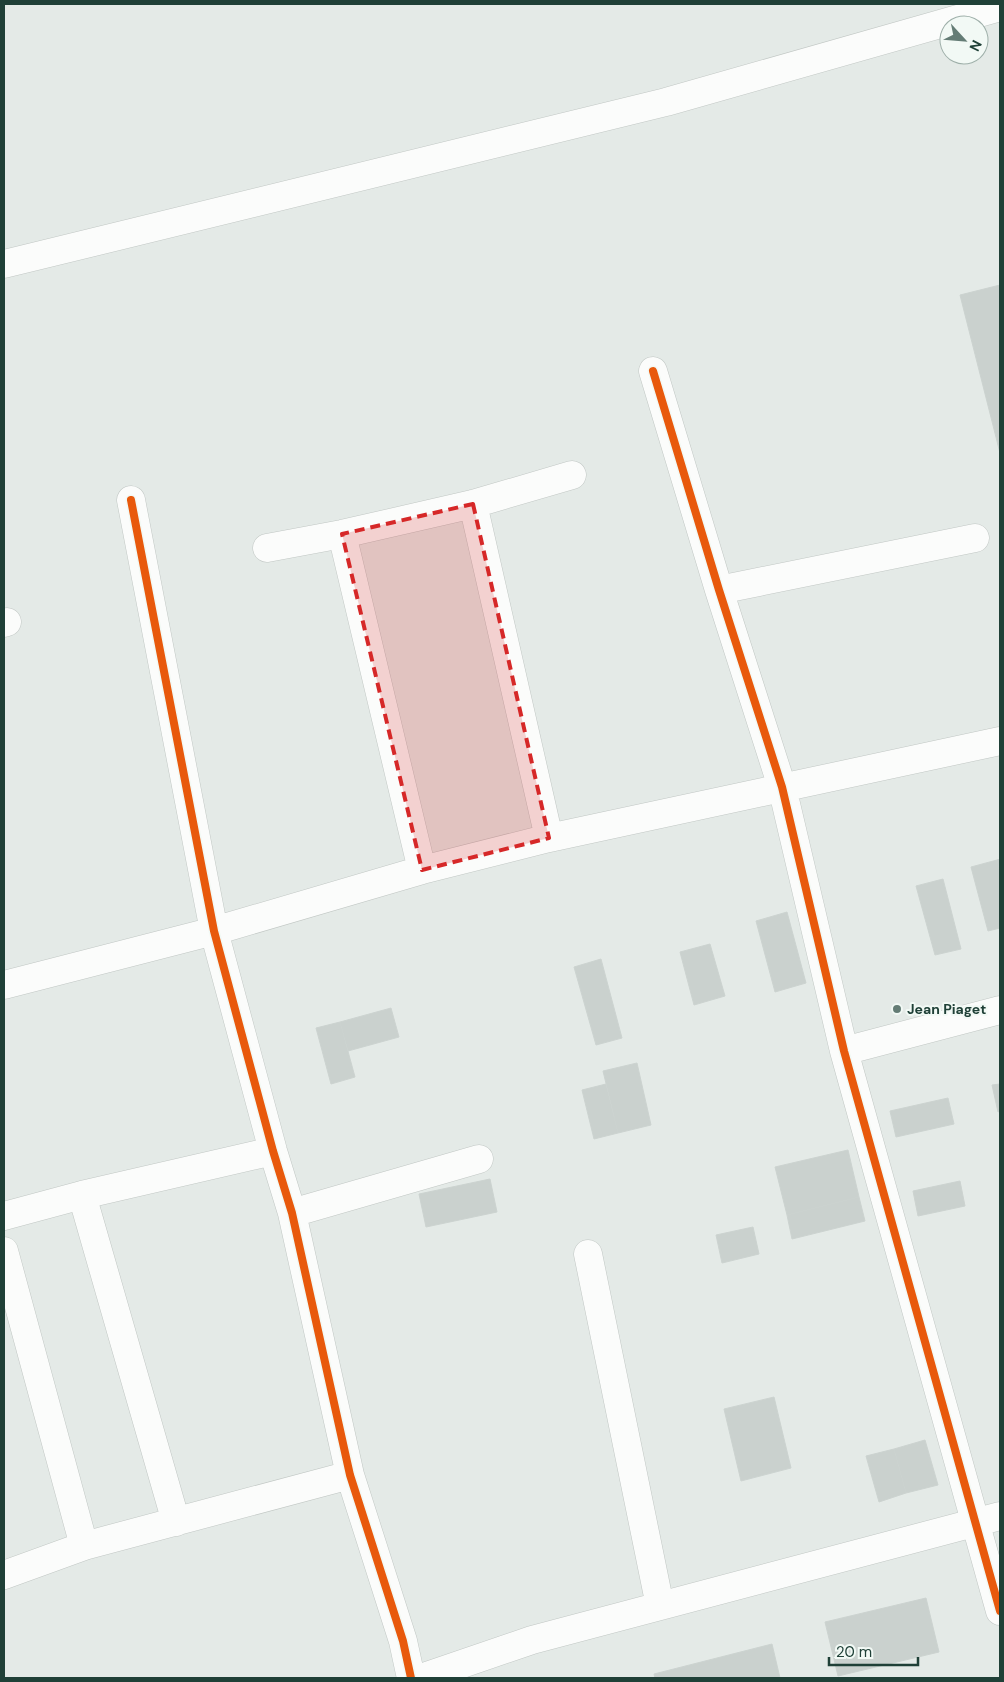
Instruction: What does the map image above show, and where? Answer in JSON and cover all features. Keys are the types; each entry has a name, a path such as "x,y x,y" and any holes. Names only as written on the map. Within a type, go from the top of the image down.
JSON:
{"street":[{"path":"4,264 666,102 1000,7"},
{"path":"653,371 719,590 782,787 844,1051 988,1519 1000,1611"},
{"path":"267,548 342,534 473,504 572,475"},
{"path":"131,500 214,932 273,1151 292,1213 350,1475 403,1640 411,1678"},
{"path":"473,504 549,838"},
{"path":"342,534 422,870"},
{"path":"719,590 975,538"},
{"path":"5,979 214,932 422,870 549,838 1000,741"},
{"path":"844,1051 1000,1010"},
{"path":"4,1216 273,1151"},
{"path":"292,1213 479,1160"},
{"path":"82,1196 176,1522"},
{"path":"4,1251 84,1546"},
{"path":"588,1254 660,1606"},
{"path":"4,1575 84,1546 350,1475"},
{"path":"421,1678 532,1640 988,1519"}],"highlighted area":[{"path":"473,504 549,838 422,870 342,534"}],"building":[{"path":"1000,285 1000,453 960,295"},
{"path":"1000,859 1000,873 997,860"},
{"path":"997,860 1000,873 1000,928 988,931 971,867"},
{"path":"943,879 961,949 935,955 916,886"},
{"path":"787,912 806,983 775,992 756,921"},
{"path":"710,944 725,996 694,1005 680,952"},
{"path":"601,959 622,1038 596,1045 574,967"},
{"path":"391,1008 399,1037 348,1051 340,1022"},
{"path":"340,1022 355,1077 331,1084 316,1028"},
{"path":"637,1063 651,1125 618,1133 603,1071"},
{"path":"606,1084 618,1133 594,1139 582,1090"},
{"path":"1000,1084 1000,1111 998,1112 992,1085"},
{"path":"948,1098 954,1124 896,1137 890,1111"},
{"path":"848,1150 859,1197 787,1215 775,1167"},
{"path":"490,1179 497,1212 426,1227 419,1194"},
{"path":"960,1181 965,1206 918,1216 913,1191"},
{"path":"859,1197 865,1221 792,1239 787,1215"},
{"path":"753,1227 759,1254 722,1263 716,1235"},
{"path":"774,1397 791,1468 741,1481 724,1409"},
{"path":"925,1440 938,1485 906,1493 894,1449"},
{"path":"894,1449 906,1493 879,1502 866,1456"},
{"path":"926,1598 939,1652 838,1676 825,1622"},
{"path":"772,1644 780,1678 655,1678 654,1674"}],"cycle path":[{"path":"653,371 719,590 782,787 844,1051 1000,1611"},
{"path":"131,500 214,931 273,1151 292,1213 350,1475 403,1641 411,1678"}],"place":[{"name":"Jean Piaget","path":"897,1009"}]}
